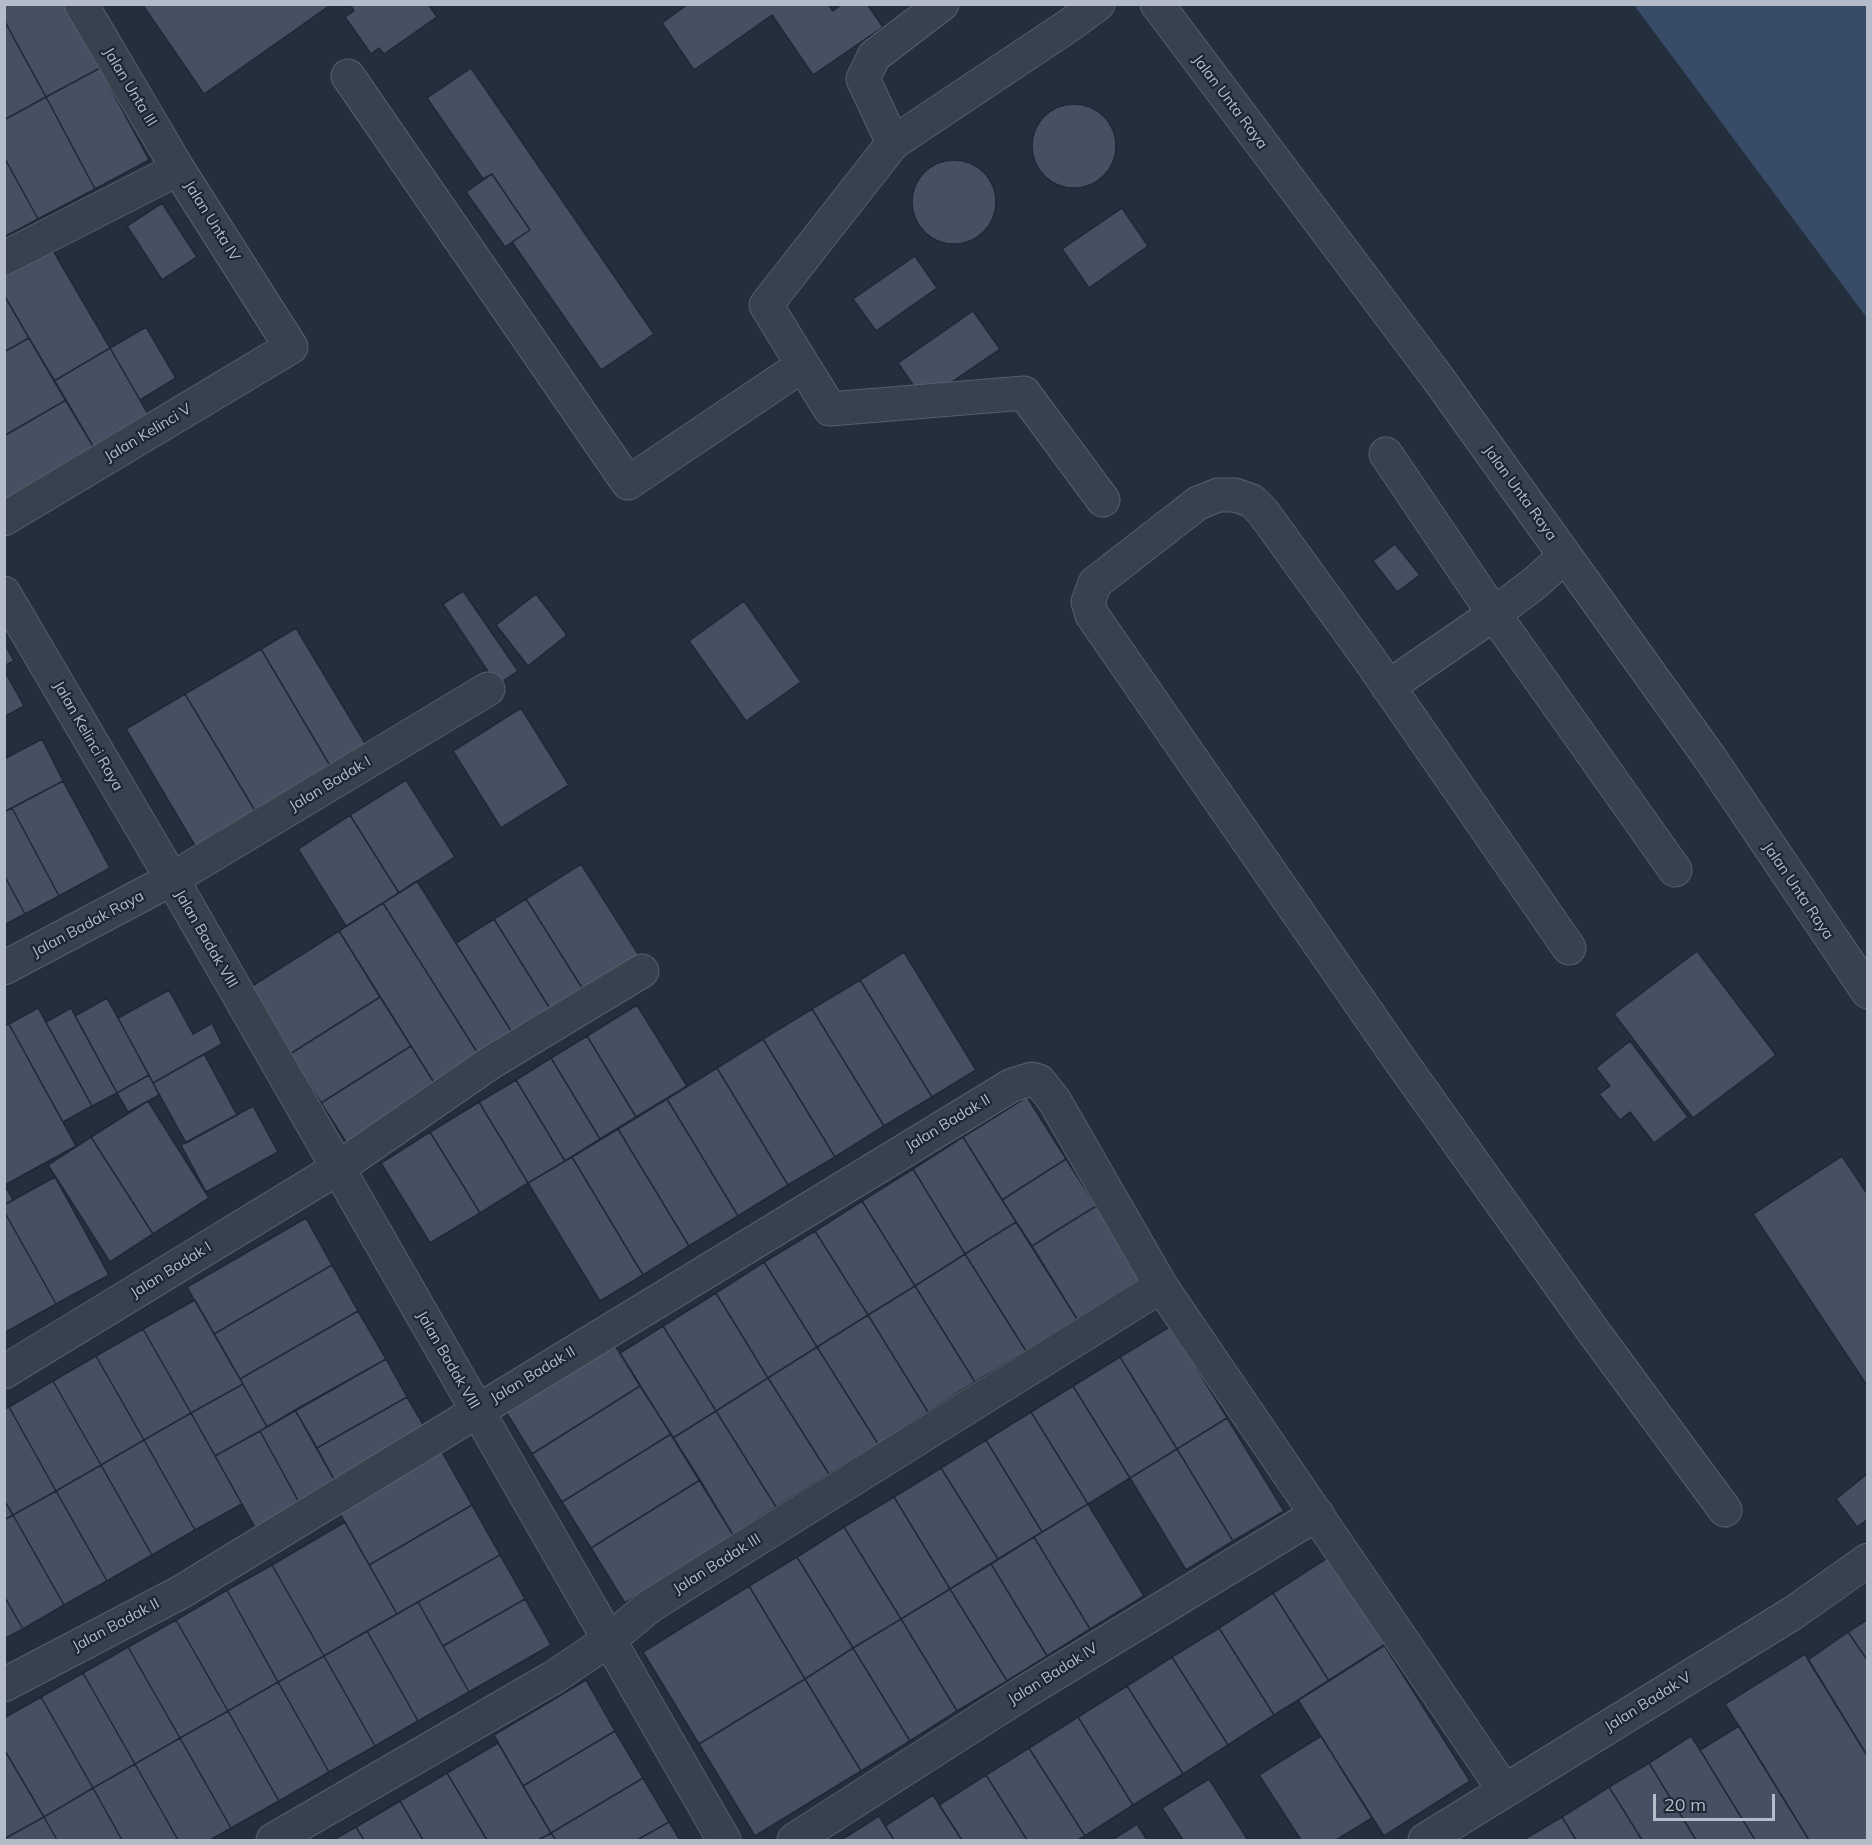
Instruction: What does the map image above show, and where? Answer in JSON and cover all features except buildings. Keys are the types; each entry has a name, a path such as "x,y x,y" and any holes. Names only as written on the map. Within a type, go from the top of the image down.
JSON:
{"street":[{"name":"Jalan Unta III","path":"81,4 178,169"},
{"path":"893,143 863,79 874,56 942,4"},
{"path":"1098,4 893,143 766,305 830,409 1024,393 1103,500"},
{"name":"Jalan Unta Raya","path":"1157,4 1437,377 1710,758 1868,992"},
{"path":"348,76 628,483 803,366"},
{"name":"Jalan Unta IV","path":"4,258 178,169 291,347"},
{"name":"Jalan Kelinci V","path":"4,519 291,347"},
{"path":"1386,454 1494,614 1675,870"},
{"path":"1569,948 1389,687 1263,512 1252,501 1235,495 1218,495 1198,503 1095,583 1088,602 1092,615 1402,1063 1593,1331 1725,1510"},
{"path":"1389,687 1494,614 1535,583 1565,555"},
{"name":"Jalan Kelinci Raya","path":"4,593 172,879"},
{"name":"Jalan Badak I","path":"172,879 488,689"},
{"name":"Jalan Badak Raya","path":"4,968 172,879"},
{"name":"Jalan Badak VIII","path":"172,879 724,1840"},
{"name":"Jalan Badak I","path":"4,1372 338,1168 490,1063 642,970"},
{"name":"Jalan Badak II","path":"4,1684 180,1592 1012,1085 1032,1079 1039,1081 1054,1100 1161,1286"},
{"path":"1161,1286 1504,1790"},
{"name":"Jalan Badak III","path":"273,1840 554,1677 609,1640 650,1606 1161,1286"},
{"name":"Jalan Badak IV","path":"794,1840 1023,1692 1317,1514"},
{"name":"Jalan Badak V","path":"1425,1840 1793,1613 1868,1560"}],"water":[{"path":"1634,5 1867,5 1867,318"}]}
